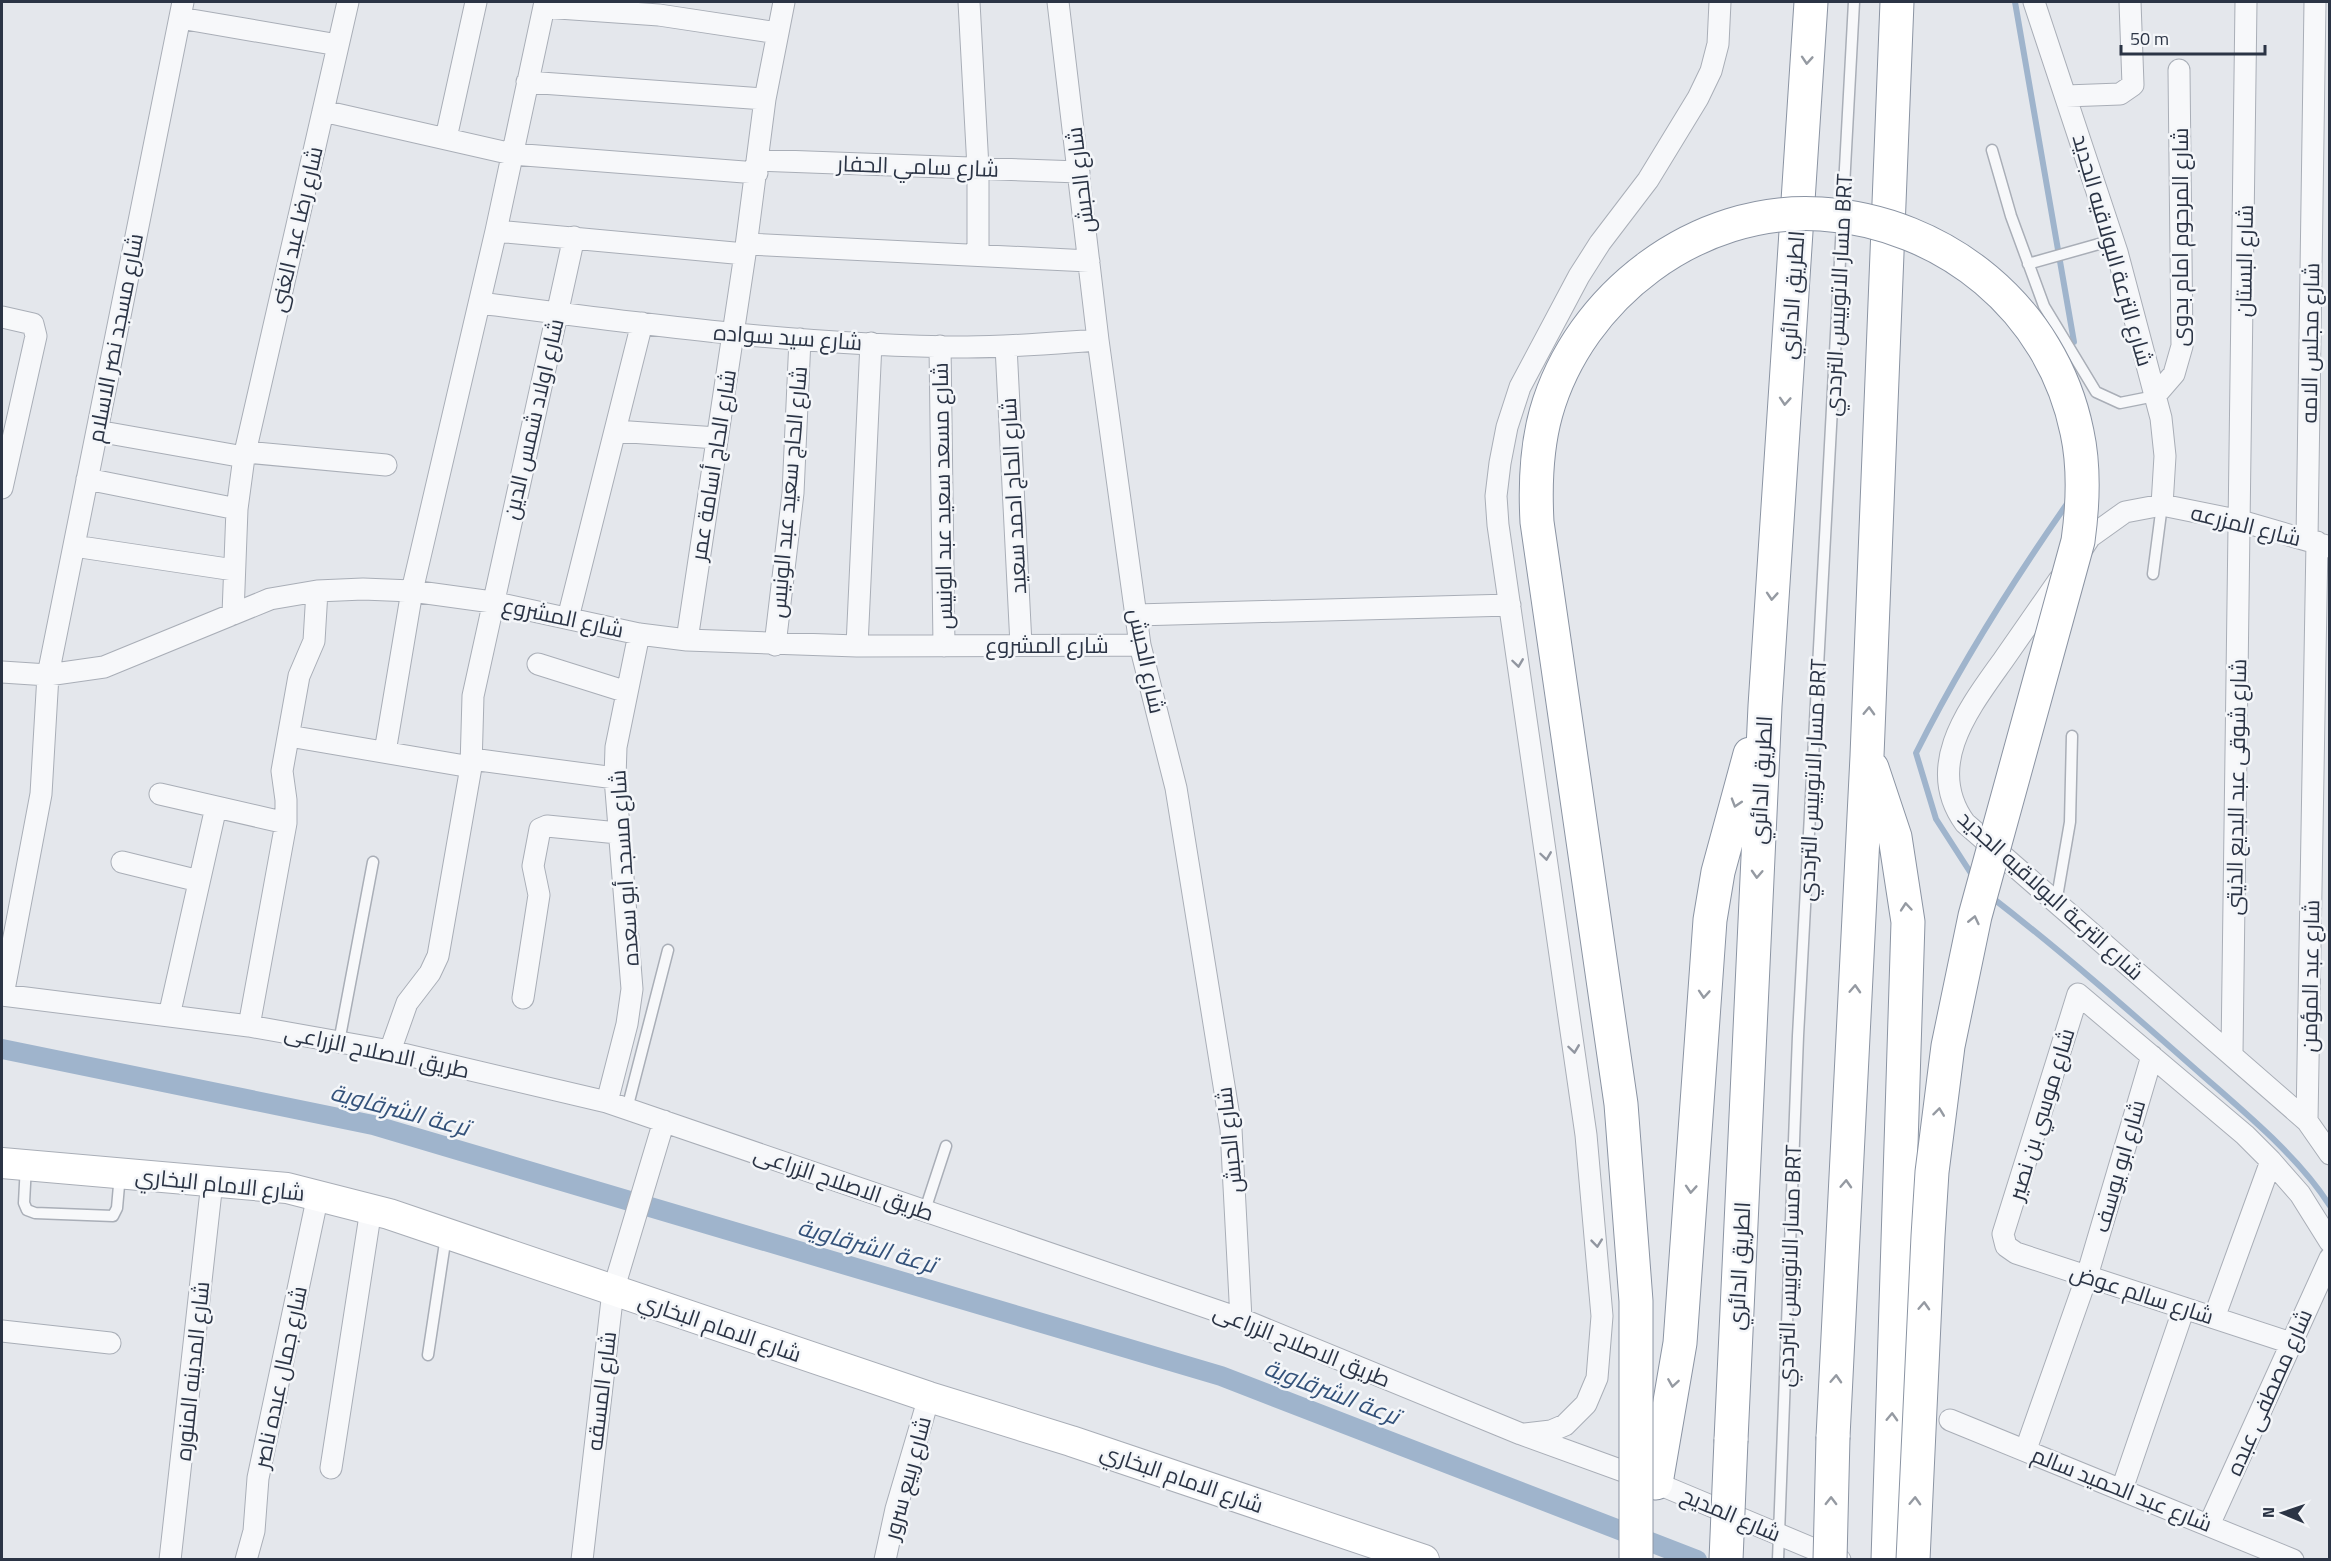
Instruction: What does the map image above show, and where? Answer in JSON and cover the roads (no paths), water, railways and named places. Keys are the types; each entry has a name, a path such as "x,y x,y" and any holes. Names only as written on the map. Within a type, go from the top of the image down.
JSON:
{"highway":[{"name":"الطريق الدائري","path":"1726,1560 1765,706 1811,2"},
{"path":"1830,1560 1833,1437 1867,756 1897,2"},
{"path":"1636,1560 1636,1300 1621,1104 1537,522 1535,485 1538,449 1558,379 1575,347 1596,317 1620,290 1656,261 1712,232 1756,219 1819,214 1864,220 1924,239 1971,267 2012,303 2044,348 2068,397 2077,432 2082,468 2083,505 2078,541 1978,905 1948,1046 1931,1183 1913,1560"},
{"path":"1656,1483 1680,1343 1710,920 1731,817 1765,706"},
{"path":"1867,756 1895,837 1908,922 1888,1560"}],"street":[{"name":"شارع رضا عبد الغنى","path":"233,614 237,509 245,455 348,2"},
{"path":"446,138 476,2"},
{"name":"شارع الحاج أسامة عمر","path":"687,640 746,249 765,99 784,2"},
{"path":"969,2 978,168 978,255"},
{"name":"شارع الحبش","path":"1058,2 1098,340 1140,645 1176,788 1231,1128 1240,1319"},
{"path":"1521,1434 1551,1431 1577,1415 1586,1404 1596,1378 1602,1316 1586,1135 1496,496 1507,428 1520,387 1579,276 1606,235 1648,180 1698,98 1711,71 1718,44 1720,2"},
{"name":"شارع الترعة البولاقيه الجديد","path":"2034,2 2113,240 2161,418 2165,456 2162,505 2125,512 2090,537 1979,693 1961,724 1950,753 1948,783 1955,809 1965,823 2056,904 2316,1122 2330,1154"},
{"path":"2066,96 2120,94 2130,89 2134,80 2130,2"},
{"name":"شارع البستان","path":"2241,521 2246,2"},
{"name":"شارع مجلس الامه","path":"2314,2 2318,543"},
{"path":"385,752 412,591 480,303 545,4 659,15 778,33"},
{"path":"182,10 338,45"},
{"name":"شارع مسجد نصر الاسلام","path":"2,995 41,794 48,675 182,10"},
{"name":"شارع المرحوم امام بدوى","path":"2155,396 2174,374 2182,346 2179,70"},
{"path":"527,82 765,99"},
{"name":"شارع سامي الحفار","path":"323,111 512,153 757,166 978,168 1079,172"},
{"path":"496,231 746,249 978,255 1089,261"},
{"name":"شارع اولاد شمس الدين","path":"390,1051 407,1003 430,973 438,956 471,763 473,696 574,237"},
{"name":"شارع سيد سواده","path":"480,303 733,334 800,339 940,346 1006,346 1098,340"},
{"path":"2,317 33,324 36,336 2,488"},
{"path":"568,618 642,323"},
{"name":"شارع الحاج سعيد عبد الونيس","path":"775,645 793,493 800,339"},
{"path":"857,646 871,343"},
{"name":"شارع مسعد سعيد عبد الونيس","path":"940,346 944,646"},
{"name":"شارع الحاج احمد سعيد","path":"1006,346 1021,645"},
{"path":"97,431 245,455 386,465"},
{"path":"615,431 717,438"},
{"path":"87,478 237,509"},
{"name":"شارع المزرعه","path":"2162,505 2241,521 2318,543"},
{"name":"شارع شوقى عبد البديع الذيتى","path":"2232,1053 2241,521"},
{"name":"شارع عبد المؤمن","path":"2316,1122 2318,543"},
{"path":"74,546 234,570"},
{"name":"شارع المشروع","path":"2,672 48,675 104,667 270,598 318,591 363,589 412,591 492,602 639,634 687,640 775,645 857,646 1140,645"},
{"path":"249,1026 286,823 282,771 299,676 314,641 318,591"},
{"path":"1136,615 1510,605"},
{"name":"شارع مسجد أبو سعده","path":"607,1102 627,1024 632,989 615,778 616,747 639,634"},
{"path":"538,664 627,692"},
{"path":"289,736 385,752 615,778"},
{"path":"160,794 286,823"},
{"path":"169,1016 216,807"},
{"path":"523,998 539,895 532,866 540,829 547,826 618,833"},
{"path":"122,862 200,882"},
{"name":"شارع موسي بن نصير","path":"2003,1234 2078,994 2152,1056"},
{"name":"طريق الاصلاح الزراعى","path":"2,995 249,1026 390,1051 607,1102 1240,1319 1521,1434 1656,1483"},
{"path":"2152,1056 2271,1161 2300,1194 2330,1242"},
{"name":"شارع ابو يوسف","path":"2026,1449 2087,1276 2152,1056"},
{"name":"شارع المسقه","path":"582,1560 617,1278 664,1121"},
{"path":"2214,1318 2271,1161"},
{"name":"شارع الامام البخاري","path":"14,1164 287,1188 371,1209 447,1233 617,1278 929,1397 1071,1441 1424,1560"},
{"name":"شارع المدينه المنوره","path":"170,1560 212,1182"},
{"name":"شارع جمال عبده ناصر","path":"246,1560 254,1531 258,1478 318,1195"},
{"path":"331,1468 371,1209"},
{"name":"شارع سالم عوض","path":"2003,1234 2007,1246 2016,1253 2291,1343"},
{"name":"شارع مصطفى عبده","path":"2209,1525 2330,1258"},
{"path":"2122,1489 2184,1308"},
{"path":"2,1331 110,1344"},
{"name":"شارع ربيع سرور","path":"885,1560 896,1509 929,1397"},
{"name":"شارع عبد الحميد سالم","path":"1950,1420 2026,1449 2293,1560"},
{"name":"شارع المديح","path":"1656,1483 1840,1560"}],"lane":[{"name":"مسار الاتوبيس الترددي BRT","path":"1778,1560 1798,1036 1854,2"},
{"path":"1992,150 2028,264 2044,306 2096,392 2120,403 2155,396"},
{"path":"2028,264 2113,240"},
{"name":"شارع الترعة البولاقيه الجديد","path":"2153,574 2162,505"},
{"path":"2056,904 2070,822 2072,736"},
{"path":"339,1042 373,862"},
{"path":"627,1109 668,950"},
{"path":"925,1210 946,1146"},
{"path":"14,1164 27,1210 35,1213 113,1216 117,1208 120,1174"},
{"path":"428,1354 447,1233"}],"waterway":[{"path":"2015,2 2074,342"},
{"path":"1974,878 1936,819 1916,753 1988,624 2069,501"},
{"path":"1990,896 2093,980 2248,1115 2301,1168 2330,1206"},
{"name":"ترعة الشرقاوية","path":"2,1049 373,1125 1221,1376 1697,1560"}]}
